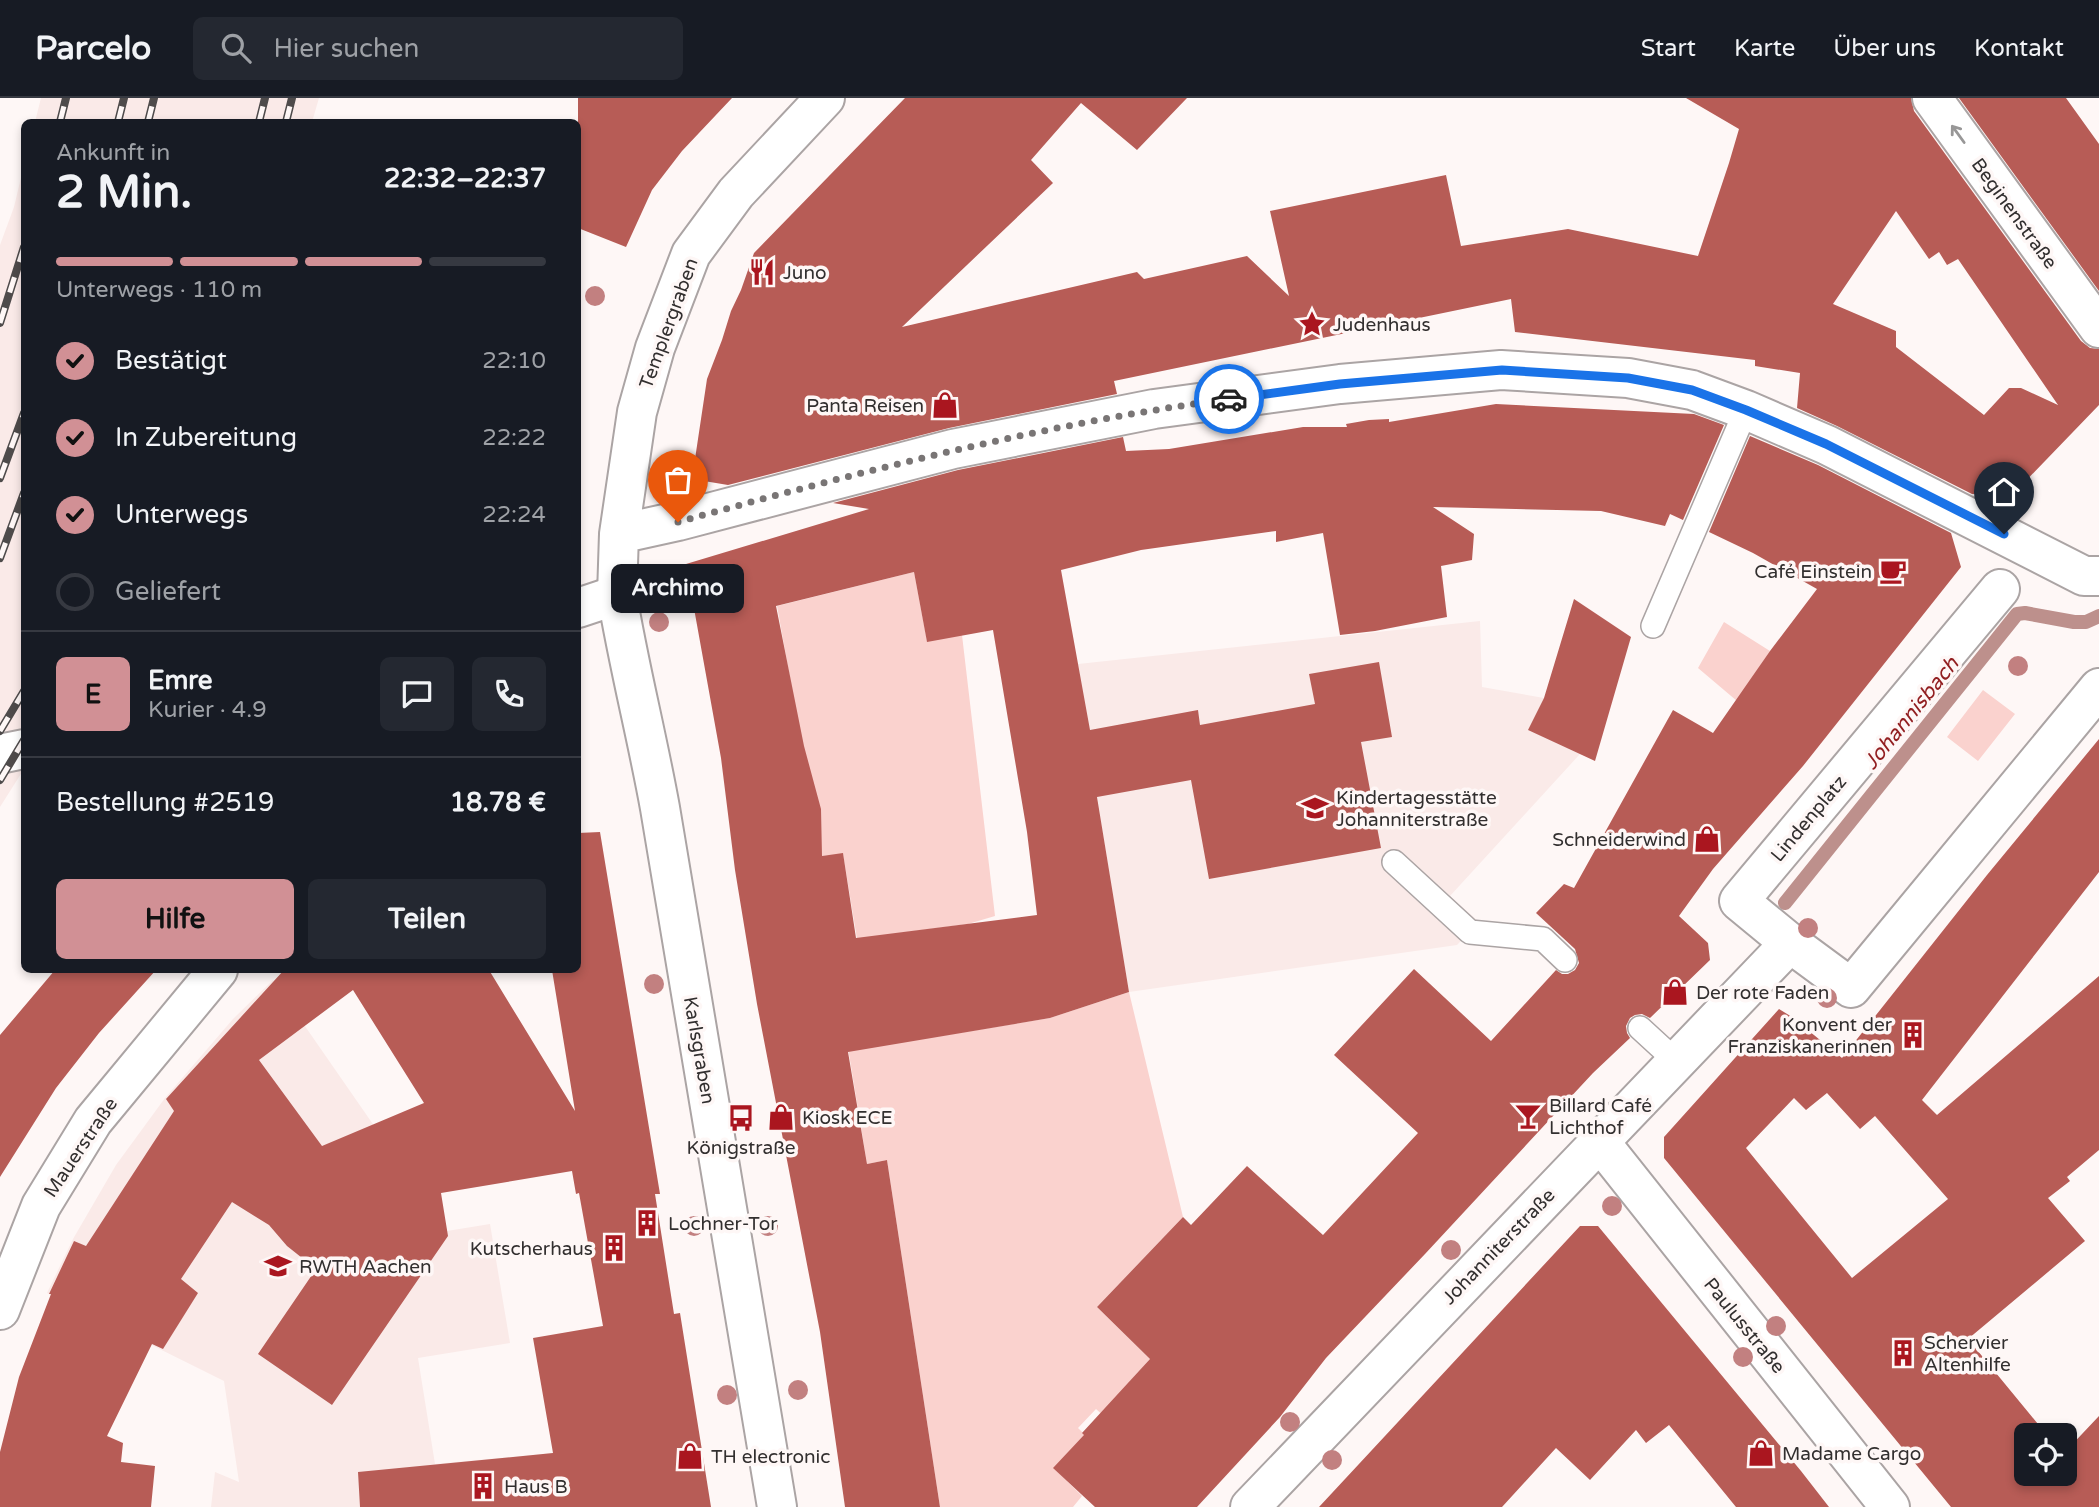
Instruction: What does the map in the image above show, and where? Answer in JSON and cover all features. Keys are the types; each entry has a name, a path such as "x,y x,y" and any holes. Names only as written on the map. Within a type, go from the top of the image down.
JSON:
{"street":[{"name":"Templergraben","path":"617,595 619,534 637,412 655,348 691,254 736,193 825,98"},
{"name":"Beginenstraße","path":"1932,98 2099,328"},
{"path":"619,534 678,522 853,474 967,447 1154,409 1340,384 1502,370 1628,378 1692,390 1826,444 2084,576 2099,576"},
{"name":"Lindenplatz","path":"2000,589 1739,901 1851,988 2099,688"},
{"path":"581,607 617,595"},
{"name":"Karlsgraben","path":"617,595 627,656 659,806 777,1507"},
{"path":"0,754 21,750"},
{"name":"Johanniterstraße","path":"1250,1507 1430,1315 1790,943"},
{"name":"Mauerstraße","path":"0,1310 41,1206 93,1121 216,973"},
{"name":"Paulusstraße","path":"1600,1142 1890,1507"}],"lane":[{"path":"1653,626 1746,410"},
{"path":"1394,862 1470,932 1543,939 1565,960"},
{"path":"1640,1028 1677,1062"}],"shaded area":[{"path":"41,98 319,98 313,119 36,119"},
{"path":"21,178 21,774 0,807 0,245"},
{"path":"914,572 927,641 962,635 995,916 968,924 900,933 915,1040 1050,1018 1129,992 1183,1217 1097,1307 1150,1359 1130,1381 1137,1446 1096,1409 1078,1428 1117,1466 1054,1468 1082,1496 1073,1507 940,1507 887,1160 867,1164 848,1048 874,1042 843,854 822,856 777,606"},
{"name":"Kindertagesstätte Johanniterstraße","path":"1480,621 1482,687 1544,698 1529,730 1580,754 1450,896 1479,922 1457,945 1129,992 1078,664"},
{"path":"1724,622 1770,651 1737,701 1698,668"},
{"path":"1983,690 2015,714 1978,761 1947,737"},
{"name":"RWTH Aachen","path":"273,980 447,1231 490,1224 510,1343 418,1358 435,1464 553,1453 611,1507 211,1507 215,1472 239,1482 224,1381 47,1293 73,1239 116,1165 165,1098 233,1019"}],"building":[{"path":"578,98 732,98 682,151 652,190 626,247 581,229 581,119 578,119"},
{"path":"905,98 1187,98 1137,150 1081,103 1031,160 1053,183 902,327 1137,272 1144,279 1247,256 1289,296 1270,211 1446,175 1461,246 1568,229 1698,256 1739,129 1686,98 1911,98 1914,111 2081,341 2090,348 2099,349 2099,405 2016,491 1972,494 1797,408 1800,373 1755,366 1755,360 1515,332 1511,299 1114,381 1117,394 949,428 728,485 692,479 707,379 754,253","holes":["1896,211 1929,259 1939,252 1947,265 1958,259 2058,405 2021,388 2009,388 1984,415 1896,347 1896,331 1833,304"]},
{"path":"1959,98 2066,98 2099,144 2099,291"},
{"path":"1496,404 1694,414 1724,425 1683,520 1670,514 1665,526 1601,511 1433,507 1474,534 1472,560 1441,566 1447,617 1340,635 1323,533 1276,542 1276,531 1141,550 1061,570 1090,730 1198,710 1200,725 1315,704 1309,674 1379,662 1392,737 1361,742 1381,848 1209,879 1191,780 1097,797 1129,992 1050,1018 848,1052 867,1164 887,1160 940,1507 845,1507 820,1332 757,1004 735,870 721,758 686,564 869,509 833,503 958,470 1123,437 1126,451 1169,449 1303,427 1347,427 1346,424 1369,420 1389,419 1389,422","holes":["914,572 927,642 993,630 1027,832 1037,915 856,938 843,853 822,856 821,809 804,746 776,606"]},
{"path":"1750,436 1818,465 1951,533 1961,567 1803,766 1713,869 1679,916 1708,943 1710,960 1650,1018 1642,1014 1630,1018 1626,1026 1630,1038 1593,1073 1326,1358 1280,1417 1197,1507 1095,1507 1053,1468 1150,1359 1097,1307 1183,1217 1191,1225 1247,1166 1323,1235 1418,1133 1334,1055 1414,969 1491,1041 1556,970 1568,974 1575,970 1579,963 1575,949 1536,913 1564,884 1574,888 1673,710 1713,733 1817,589 1709,532"},
{"path":"1574,599 1631,637 1595,761 1528,730 1544,698"},
{"path":"2099,739 2099,872 1922,1100 1937,1115 2099,976 2099,1150 2067,1177 2070,1181 2048,1198 2085,1241 1968,1339 2037,1423 2014,1423 2014,1486 2077,1486 2077,1439 2099,1416 2099,1507 1951,1507 1664,1158 1664,1137 1779,1009 1842,1058","holes":["1827,1093 1860,1129 1875,1116 1948,1199 1852,1278 1746,1148 1794,1098 1806,1110"]},
{"path":"600,832 660,1194 655,1194 674,1314 680,1313 711,1507 360,1507 358,1472 553,1453 533,1338 603,1326 579,1193 576,1194 572,1171 441,1193 448,1236 332,1405 258,1354 316,1269 287,1246 269,1225 232,1202 181,1279 198,1293 163,1349 152,1344 107,1436 123,1443 121,1462 155,1466 151,1507 0,1507 0,1452 19,1377 49,1294 74,1241 86,1246 174,1111 166,1099 281,973 491,973 575,1111 552,973 581,973 581,833","holes":["353,990 424,1103 322,1146 259,1060"]},
{"path":"52,973 153,973 99,1033 56,1088 0,1177 0,1035"},
{"path":"1580,1226 1598,1226 1829,1507 1736,1507 1669,1425 1646,1443 1636,1430 1590,1480 1556,1448 1502,1507 1319,1507"}],"waterway":[{"name":"Johannisbach","path":"1785,903 2017,614 2025,613 2074,622 2086,622 2099,616"}],"railway":[{"path":"61,119 66,98"},
{"path":"119,119 124,98"},
{"path":"149,119 154,98"},
{"path":"260,119 265,98"},
{"path":"287,119 292,98"},
{"path":"0,323 21,256"},
{"path":"0,478 21,421"},
{"path":"0,558 21,501"},
{"path":"0,731 21,696"},
{"path":"0,780 21,745"}],"way so far":[{"path":"678,522 953,449 1154,409 1229,399"}],"place":[{"name":"Juno","path":"762,272"},
{"name":"Judenhaus","path":"1312,324"},
{"name":"Panta Reisen","path":"945,405"},
{"name":"Archimo","path":"678,522"},
{"name":"Café Einstein","path":"1893,571"},
{"name":"Kindertagesstätte Johanniterstraße","path":"1315,808"},
{"name":"Schneiderwind","path":"1707,839"},
{"name":"Der rote Faden","path":"1675,992"},
{"name":"Konvent der Franziskanerinnen","path":"1913,1035"},
{"name":"Billard Café Lichthof","path":"1528,1116"},
{"name":"Kiosk ECE","path":"781,1117"},
{"name":"Königstraße","path":"741,1118"},
{"name":"Lochner-Tor","path":"647,1223"},
{"name":"Kutscherhaus","path":"614,1248"},
{"name":"RWTH Aachen","path":"278,1266"},
{"name":"Schervier Altenhilfe","path":"1903,1353"},
{"name":"Madame Cargo","path":"1761,1453"},
{"name":"TH electronic","path":"690,1456"},
{"name":"Haus B","path":"483,1486"}],"route":[{"path":"1229,399 1340,384 1502,370 1628,378 1692,390 1746,410 1826,444 2004,534"}]}
